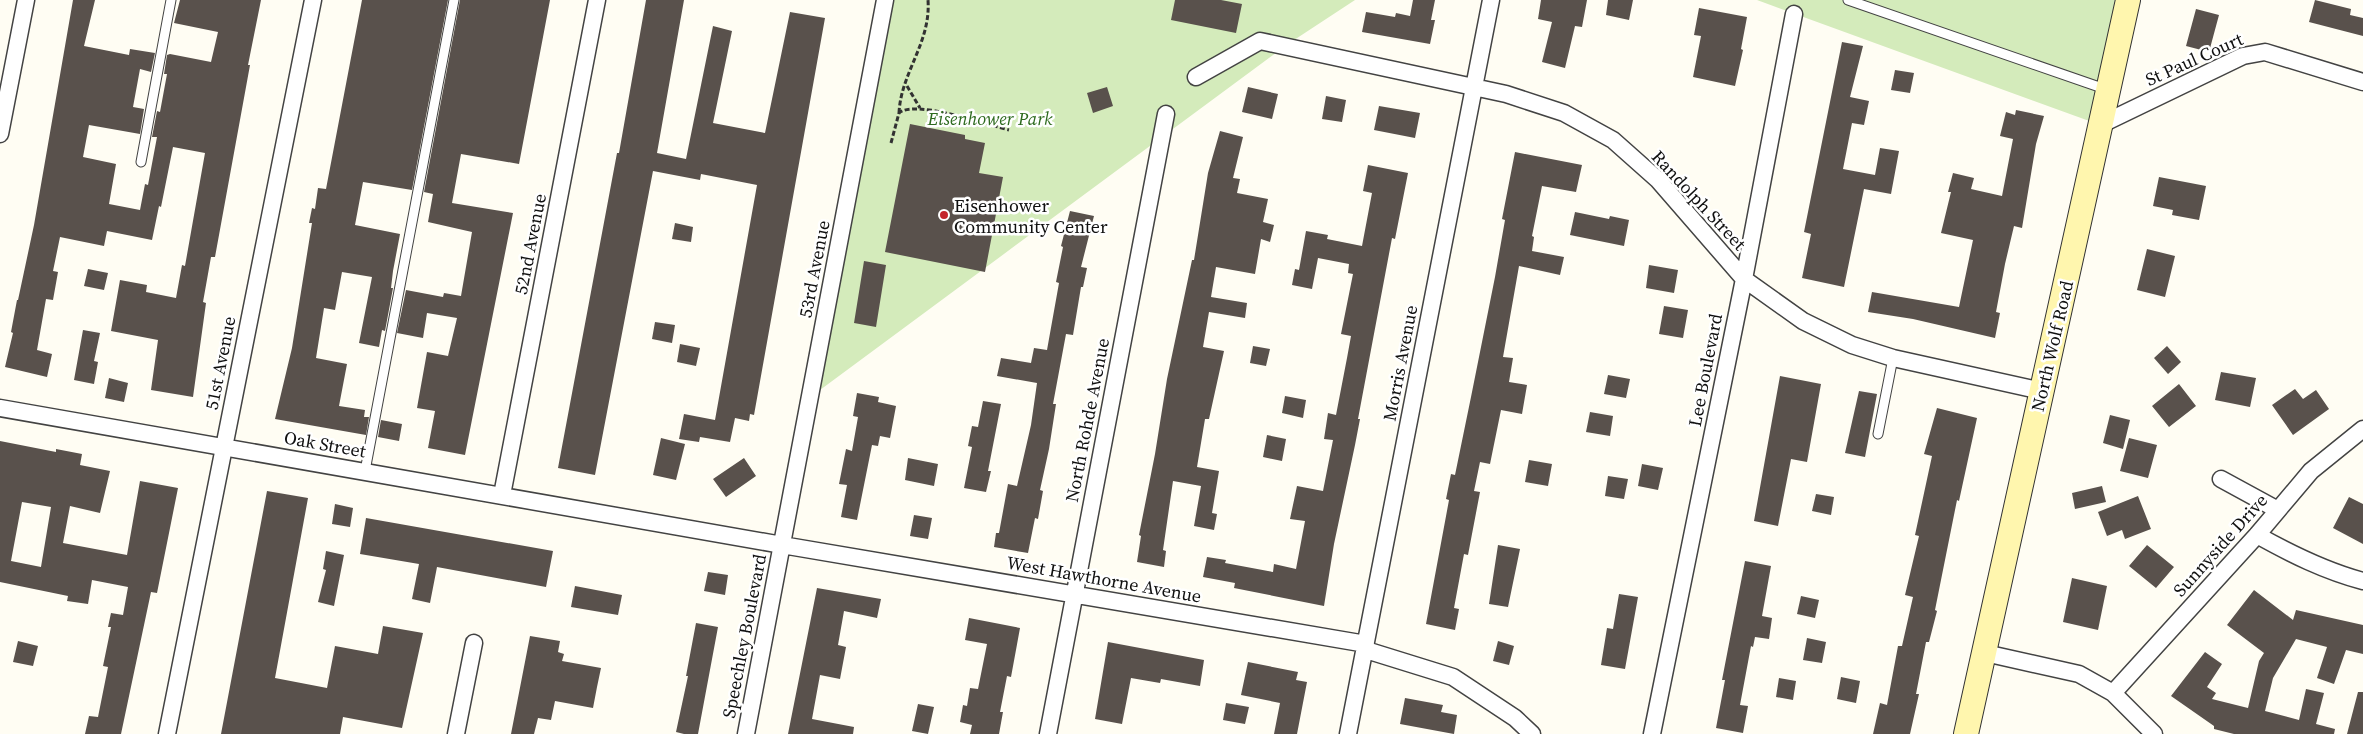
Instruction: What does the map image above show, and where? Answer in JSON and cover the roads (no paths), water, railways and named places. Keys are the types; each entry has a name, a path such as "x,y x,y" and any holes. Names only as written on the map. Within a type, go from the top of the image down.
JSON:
{"main road":[{"name":"North Wolf Road","path":"1966,734 2128,0"}],"street":[{"path":"0,134 26,0"},
{"name":"51st Avenue","path":"167,734 313,0"},
{"name":"52nd Avenue","path":"502,495 597,0"},
{"name":"53rd Avenue","path":"782,545 885,0"},
{"name":"Morris Avenue","path":"1348,734 1491,0"},
{"name":"Lee Boulevard","path":"1652,734 1744,279 1794,14"},
{"name":"Randolph Street","path":"1196,77 1260,41 1506,94 1564,114 1612,140 1658,180 1744,279 1803,321 1852,345 1893,358 2042,391"},
{"name":"St Paul Court","path":"2102,124 2243,56 2265,52 2363,82"},
{"name":"North Rohde Avenue","path":"1048,734 1166,114"},
{"name":"Oak Street","path":"0,408 644,519"},
{"name":"Sunnyside Drive","path":"2113,693 2257,535 2312,471 2363,429"},
{"path":"2221,479 2278,510"},
{"name":"West Hawthorne Avenue","path":"644,519 782,545 1366,644 1366,650 1453,677 1515,718 1532,734"},
{"path":"2257,535 2291,554 2337,574 2363,581"},
{"name":"Speechley Boulevard","path":"746,734 782,545"},
{"path":"456,734 474,643"},
{"path":"1984,653 2079,674 2113,693 2154,734"}],"lane":[{"path":"141,162 171,0"},
{"path":"365,471 454,0"},
{"path":"1848,0 2109,91"},
{"path":"1878,434 1893,358"}],"place":[{"name":"Eisenhower Community Center","path":"944,215"}],"park label":[{"name":"Eisenhower Park","path":"990,118"}]}
